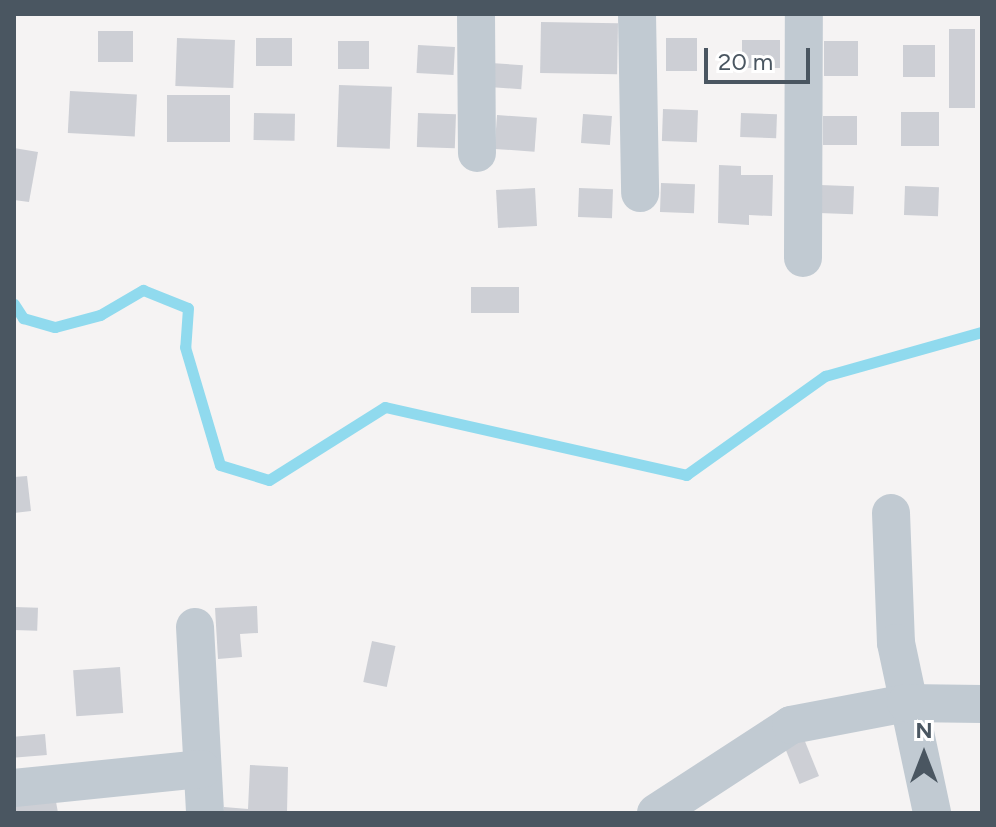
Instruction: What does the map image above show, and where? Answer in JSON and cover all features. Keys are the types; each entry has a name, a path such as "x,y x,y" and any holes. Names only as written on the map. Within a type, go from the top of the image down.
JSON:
{"street":[{"path":"476,14 477,153"},
{"path":"637,14 640,193"},
{"path":"803,258 804,14"},
{"path":"891,513 896,643 906,703 932,813"},
{"path":"195,627 205,813"},
{"path":"656,813 791,725 906,703 982,704"},
{"path":"14,788 202,769"}],"building":[{"path":"541,22 618,23 617,74 540,73"},
{"path":"949,29 975,29 975,108 949,108"},
{"path":"98,31 133,31 133,62 98,62"},
{"path":"177,38 235,40 233,88 175,86"},
{"path":"256,38 292,38 292,66 256,66"},
{"path":"666,38 697,38 697,71 666,71"},
{"path":"742,40 780,40 780,68 742,68"},
{"path":"338,41 369,41 369,69 338,69"},
{"path":"824,41 858,41 858,76 824,76"},
{"path":"418,45 455,47 453,75 417,73"},
{"path":"903,45 935,45 935,77 903,77"},
{"path":"491,63 523,65 521,89 489,87"},
{"path":"339,85 392,87 390,149 337,147"},
{"path":"70,91 137,95 135,136 68,133"},
{"path":"167,95 230,95 230,142 167,142"},
{"path":"663,109 698,110 697,142 662,141"},
{"path":"901,112 939,112 939,146 901,146"},
{"path":"254,113 295,114 295,141 254,140"},
{"path":"418,113 456,114 455,148 417,147"},
{"path":"741,113 777,114 776,138 740,137"},
{"path":"583,114 612,116 610,145 581,143"},
{"path":"497,115 537,118 535,152 495,149"},
{"path":"823,116 857,116 857,145 823,145"},
{"path":"14,148 38,152 29,202 14,200"},
{"path":"719,165 741,166 741,175 773,175 772,216 749,215 749,225 718,223"},
{"path":"661,183 695,184 694,213 660,212"},
{"path":"820,185 854,186 853,214 819,213"},
{"path":"905,186 939,187 938,216 904,215"},
{"path":"535,188 537,226 498,228 496,190"},
{"path":"579,188 613,189 612,218 578,217"},
{"path":"471,287 519,287 519,313 471,313"},
{"path":"27,476 31,511 14,513 14,477"},
{"path":"257,606 258,633 240,634 242,657 218,659 215,608"},
{"path":"14,607 38,608 37,631 14,630"},
{"path":"372,641 395,646 387,687 363,682"},
{"path":"120,667 123,713 76,716 73,670"},
{"path":"45,734 47,755 16,758 14,737"},
{"path":"804,739 819,776 800,784 785,747"},
{"path":"250,765 288,767 287,813 224,813 224,807 248,809"},
{"path":"55,796 58,813 14,813 14,804"}],"waterway":[{"path":"14,304 23,318 55,327 100,315 143,290 188,308 185,347 220,465 269,480 385,407 686,475 825,376 982,332"}]}
